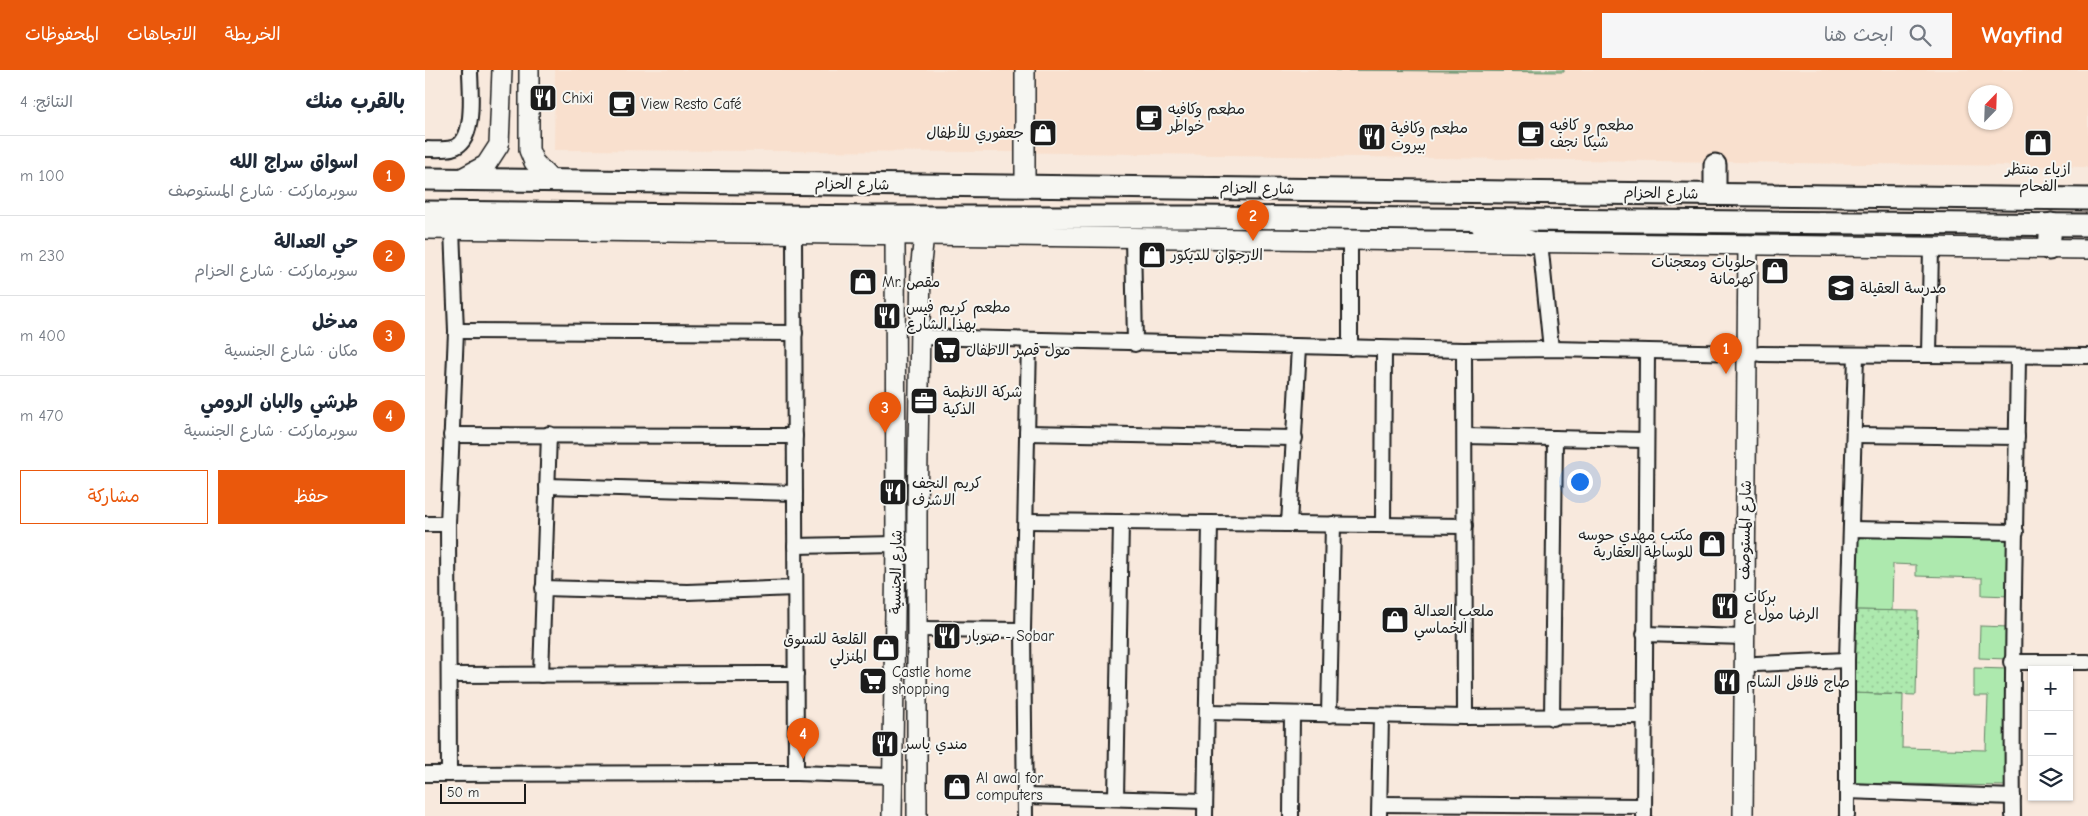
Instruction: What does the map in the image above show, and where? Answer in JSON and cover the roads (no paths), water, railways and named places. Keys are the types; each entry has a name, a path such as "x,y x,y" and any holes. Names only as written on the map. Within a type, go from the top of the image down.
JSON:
{"main road":[{"path":"458,180 486,165 494,156 501,133 502,70"},
{"path":"529,70 529,150 542,172 552,181"},
{"path":"1025,70 1025,186"},
{"path":"502,94 529,94"},
{"path":"1715,165 1715,193"},
{"name":"شارع الحزام","path":"425,179 1715,193 2088,199"},
{"path":"1192,188 1205,194 1207,203 1204,212 1196,217"},
{"path":"1245,188 1235,197 1234,206 1239,214 1247,217"},
{"path":"1869,196 1879,202 1882,209 1877,219 1870,222"},
{"path":"1920,222 1913,220 1909,210 1913,200 1921,197"},
{"name":"شارع الحزام","path":"425,212 451,221 794,225 875,217 1247,217 2088,224"},
{"path":"875,217 895,234"},
{"path":"924,235 938,217"},
{"path":"1463,219 1536,242"},
{"path":"425,229 451,221"},
{"path":"2049,249 2051,224"},
{"path":"794,225 924,235 2088,249"},
{"name":"شارع الجنسية","path":"892,816 896,544 895,234"},
{"name":"شارع الجنسية","path":"917,816 919,337 924,235"},
{"name":"شارع المستوصف","path":"1743,816 1745,637 1751,558 1755,245"},
{"name":"شارع المستوصف","path":"1751,558 1756,664 1755,816"}],"street":[{"path":"425,149 454,148 464,140 470,128 470,70"},
{"path":"449,774 448,524 456,331 451,221"},
{"path":"794,225 796,774"},
{"path":"1133,237 1135,344"},
{"path":"1350,240 1350,348"},
{"path":"1536,242 1551,349"},
{"path":"1929,355 1931,247"},
{"path":"456,331 795,333"},
{"path":"919,337 1029,342 1384,349 1551,349 1856,355 2088,356"},
{"path":"1025,816 1023,630 1029,342"},
{"path":"1289,524 1299,347"},
{"path":"1383,525 1384,349"},
{"path":"1464,350 1465,717"},
{"path":"1381,716 1379,810 1644,811 1643,716 1647,351"},
{"path":"1847,816 1847,660 1856,355"},
{"path":"2013,816 2011,662 2016,532 2018,356"},
{"path":"1027,433 1295,438"},
{"path":"541,675 549,434"},
{"path":"451,435 795,436"},
{"path":"1854,435 2017,437"},
{"path":"1465,436 1646,440"},
{"path":"1552,718 1555,438"},
{"path":"547,486 795,493"},
{"path":"1025,520 1465,526"},
{"path":"1116,796 1121,522"},
{"path":"1205,816 1210,523"},
{"path":"425,524 448,524"},
{"path":"1329,715 1333,524"},
{"path":"1851,528 2016,532"},
{"path":"795,546 896,544"},
{"path":"543,588 687,592 795,588"},
{"path":"918,629 1023,630"},
{"path":"1644,634 1745,637"},
{"path":"1756,664 1847,660"},
{"path":"2011,662 2088,662"},
{"path":"449,675 796,674"},
{"path":"1207,712 1552,718 1643,716"},
{"path":"1291,816 1292,714"},
{"path":"425,774 796,774 892,776"},
{"path":"1847,791 2013,797"},
{"path":"1025,796 1116,796 1205,800"}],"place":[{"name":"Chixi","path":"543,98"},
{"name":"View Resto Café","path":"622,104"},
{"name":"مطعم وكافيه خواطر","path":"1149,118"},
{"name":"جعفوري للأطفال","path":"1043,133"},
{"name":"مطعم و كافيه شيكا نجف","path":"1531,134"},
{"name":"مطعم وكافية بيروت","path":"1372,137"},
{"name":"ازياء منتظر الفحام","path":"2038,143"},
{"name":"حي العدالة","path":"1253,241"},
{"name":"الارجوان للديكور","path":"1152,255"},
{"name":"حلويات ومعجنات كهرمانة","path":"1775,271"},
{"name":"Mr. مقص","path":"863,282"},
{"name":"مدرسة العقيلة","path":"1841,288"},
{"name":"مطعم كريم فيس بهذا الشارع","path":"887,316"},
{"name":"مول قصر الاطفال","path":"947,350"},
{"name":"اسواق سراج الله","path":"1726,374"},
{"name":"شركة الانظمة الذكية","path":"924,401"},
{"name":"مدخل","path":"885,433"},
{"name":"كريم النجف الاشرف","path":"893,492"},
{"name":"مكتب مهدي حوسه للوساطة العقارية","path":"1712,544"},
{"name":"برکات الرضا مول ع","path":"1725,606"},
{"name":"ملعب العدالة الخماسي","path":"1395,620"},
{"name":"صوبار - Sobar","path":"947,636"},
{"name":"القلعة للتسوق المنزلي","path":"886,648"},
{"name":"Castle home shopping","path":"873,681"},
{"name":"صاج فلافل الشام","path":"1727,682"},
{"name":"مندي ياسر","path":"885,744"},
{"name":"طرشي والبان الرومي","path":"803,759"},
{"name":"Al awal for computers","path":"957,787"}]}
